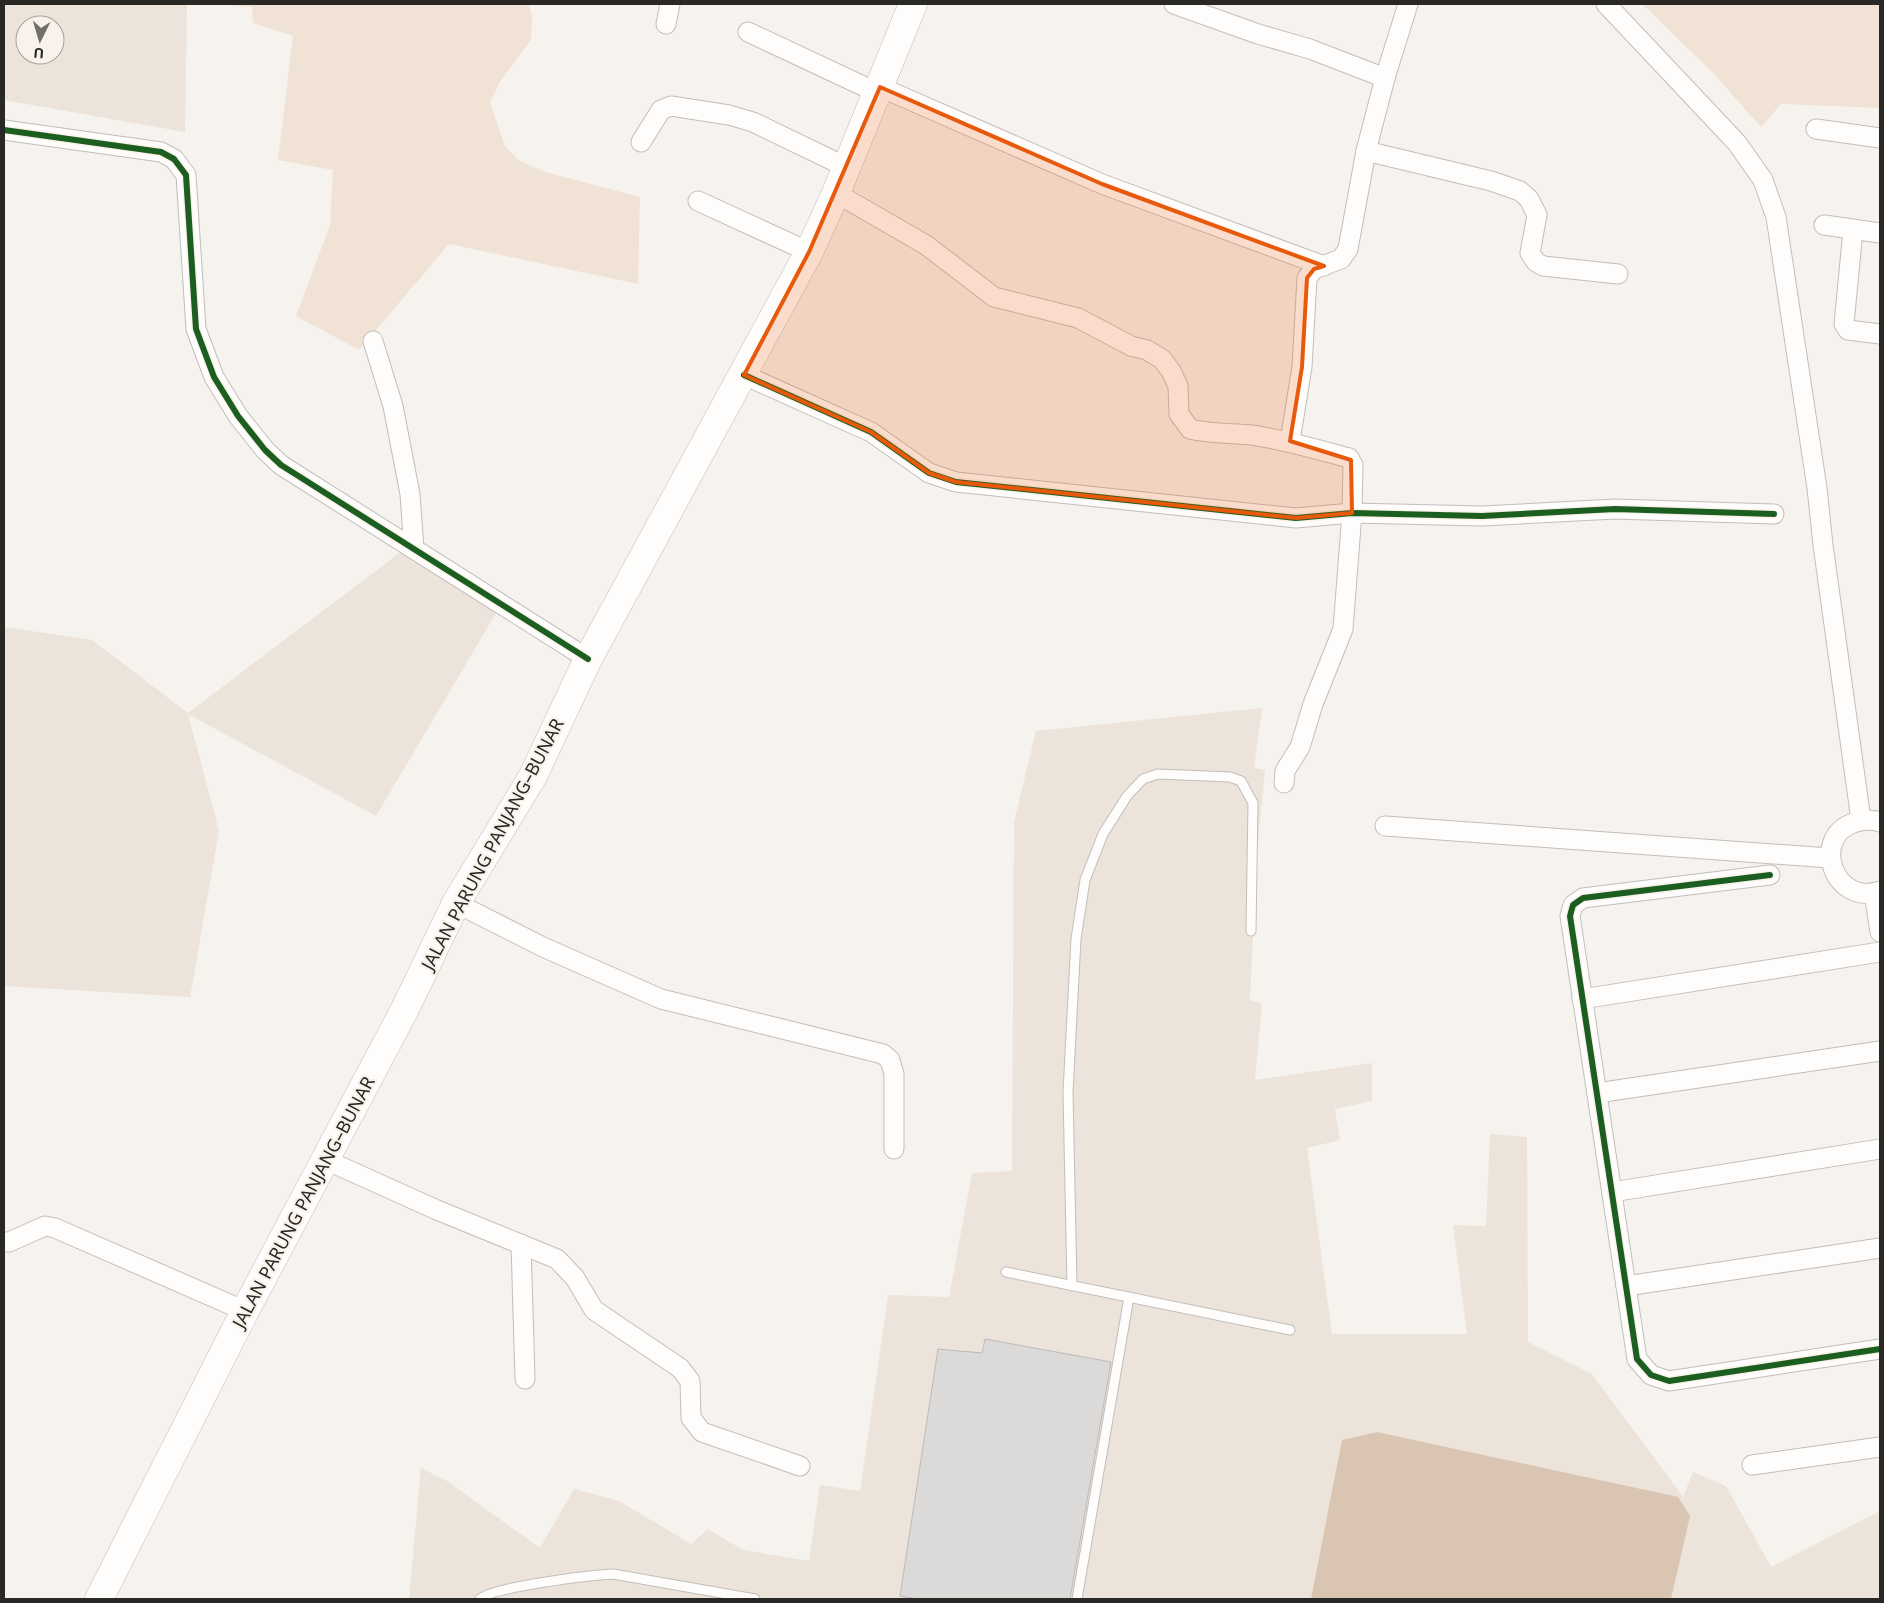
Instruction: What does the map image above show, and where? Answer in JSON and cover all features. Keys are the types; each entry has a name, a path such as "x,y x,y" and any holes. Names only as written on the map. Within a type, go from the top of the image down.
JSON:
{"main road":[{"name":"JALAN PARUNG PANJANG–BUNAR","path":"99,1599 245,1311 405,1008 456,903 533,776 588,659 744,375 809,252 879,90 912,4"}],"street":[{"path":"666,24 670,4"},
{"path":"1174,4 1258,34 1310,48 1385,78"},
{"path":"1290,441 1302,367 1307,278 1314,269 1342,259 1348,249 1366,151 1385,78 1408,4"},
{"path":"1606,4 1737,143 1763,180 1776,217 1817,488 1861,820"},
{"path":"748,32 879,90 1102,184 1324,266"},
{"path":"641,142 661,110 671,106 729,115 753,122 846,167"},
{"path":"1816,129 1880,138"},
{"path":"4,130 161,152 174,158 186,175 196,329 214,377 238,416 265,450 281,466 588,659"},
{"path":"1366,151 1491,181 1520,191 1529,199 1537,215 1530,253 1536,262 1544,266 1618,274"},
{"path":"836,193 926,245 994,296 1078,318 1131,346 1147,350 1162,359 1171,371 1178,386 1179,414 1190,429 1206,433 1249,435 1290,441 1352,460 1354,466 1352,513 1343,630 1312,704 1300,747 1285,771 1284,783"},
{"path":"698,201 809,252"},
{"path":"1824,226 1880,233"},
{"path":"1853,230 1844,324 1848,330 1880,334"},
{"path":"373,341 395,416 410,494 414,549"},
{"path":"744,375 871,432 929,473 956,482 1296,518 1352,513 1482,516 1615,509 1774,514"},
{"path":"1880,822 1861,820 1849,825 1839,833 1832,845 1830,858 1833,870 1840,881 1849,889 1861,893 1877,892 1880,932"},
{"path":"1385,826 1830,858"},
{"path":"1770,875 1583,898 1573,906 1570,916 1637,1359 1651,1375 1669,1381 1880,1350"},
{"path":"456,903 542,947 661,999 883,1054 890,1060 894,1074 894,1149"},
{"path":"1582,999 1880,952"},
{"path":"1596,1093 1880,1051"},
{"path":"1612,1192 1880,1149"},
{"path":"326,1160 437,1210 557,1259 575,1278 594,1310 680,1368 690,1381 691,1418 702,1432 800,1466"},
{"path":"4,1242 9,1242 46,1226 55,1228 245,1311"},
{"path":"520,1244 525,1378"},
{"path":"1626,1286 1880,1248"},
{"path":"1752,1465 1880,1447"}],"lane":[{"path":"1072,1286 1068,1092 1076,939 1084,880 1103,834 1127,796 1143,779 1158,774 1230,777 1241,780 1253,804 1251,931"},
{"path":"1006,1272 1290,1330"},
{"path":"1077,1599 1128,1297"},
{"path":"480,1599 496,1591 593,1575 613,1574 755,1599"}],"highlighted area":[{"path":"880,87 1102,184 1324,266 1314,269 1307,278 1302,367 1290,441 1351,460 1352,513 1296,518 956,482 929,473 871,432 744,375 809,252"}],"shaded area":[{"path":"4,4 187,4 185,132 4,100"},
{"path":"216,4 529,4 532,16 531,40 499,83 490,103 505,146 518,160 545,172 640,197 638,284 449,244 359,350 296,316 330,225 333,170 278,160 293,36 253,23 252,7"},
{"path":"1642,4 1880,4 1880,108 1781,104 1761,127 1713,73"},
{"path":"406,548 499,608 376,816 188,714 219,831 190,997 4,986 4,627 92,640 188,713"},
{"path":"1262,708 1254,768 1265,770 1257,850 1250,1000 1262,1003 1255,1080 1372,1063 1372,1101 1335,1109 1340,1140 1307,1148 1332,1334 1467,1334 1453,1225 1486,1226 1490,1134 1527,1137 1528,1342 1592,1374 1683,1497 1693,1472 1726,1486 1771,1567 1880,1511 1880,1599 409,1599 421,1468 447,1481 540,1548 574,1489 619,1501 691,1544 708,1529 743,1550 809,1561 820,1485 860,1491 888,1295 949,1297 972,1173 1012,1171 1014,822 1036,731"},
{"path":"1377,1432 1678,1497 1690,1516 1671,1599 1311,1599 1342,1440"}],"building":[{"path":"985,1339 1111,1362 1070,1599 918,1599 900,1596 938,1349 982,1353"}],"cycle path":[{"path":"4,130 161,152 174,159 186,175 196,329 214,377 238,416 265,450 281,465 588,659"},
{"path":"744,375 871,432 929,473 956,482 1296,518 1352,513 1482,516 1615,509 1774,514"},
{"path":"1770,875 1583,898 1573,905 1570,916 1637,1359 1651,1375 1669,1381 1880,1349"}]}
